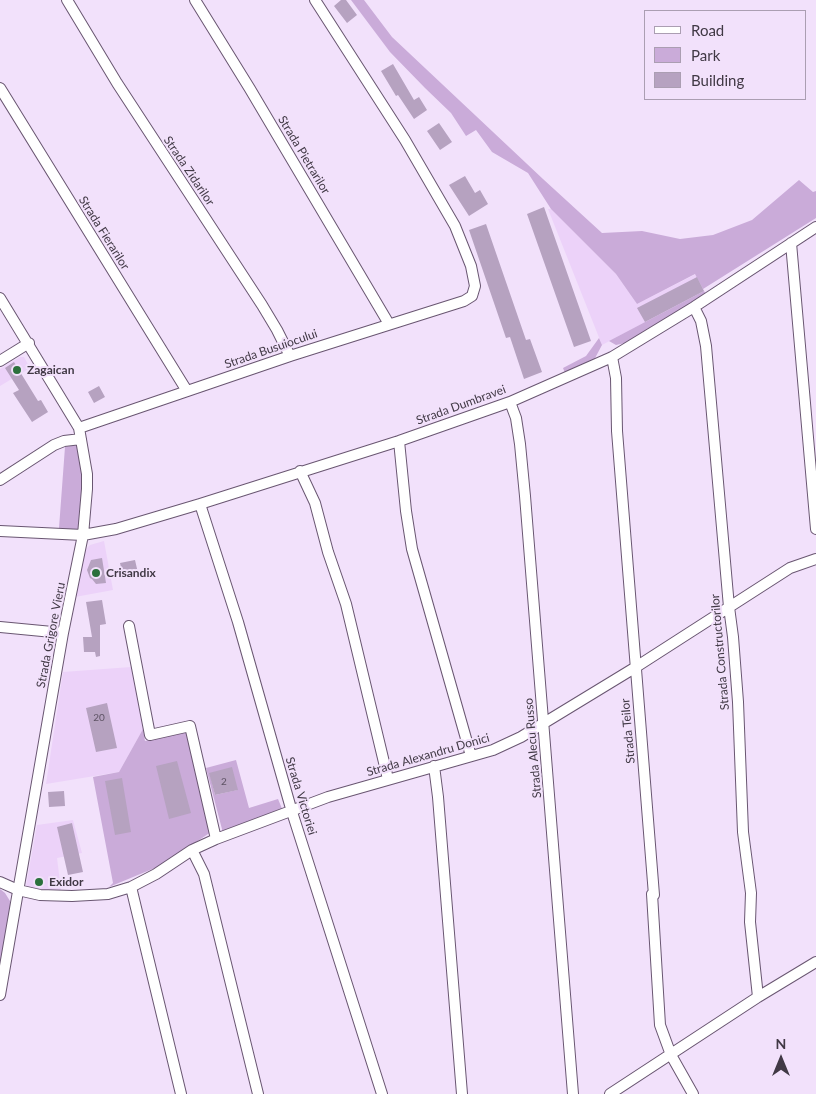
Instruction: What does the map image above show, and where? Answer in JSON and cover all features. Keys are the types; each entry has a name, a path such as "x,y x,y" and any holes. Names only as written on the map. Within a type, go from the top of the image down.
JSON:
{"street":[{"name":"Strada Zidarilor","path":"67,0 117,83 262,305 290,356"},
{"name":"Strada Pietrarilor","path":"194,0 250,89 389,324"},
{"name":"Strada Busuiocului","path":"79,428 290,356 464,301 472,296 475,286 471,266 455,226 405,140 315,0"},
{"name":"Strada Fierarilor","path":"0,88 187,391"},
{"name":"Strada Dumbravei","path":"0,531 83,535 116,529 399,440 510,402 612,356 694,306 816,227"},
{"path":"791,243 816,529"},
{"name":"Strada Grigore Vieru","path":"0,298 79,428 87,474 83,535 63,633 0,995"},
{"name":"Strada Constructorilor","path":"694,306 701,321 706,346 733,637 738,702 743,832 751,893 750,922 758,997"},
{"path":"0,361 29,343"},
{"name":"Strada Teilor","path":"612,356 616,378 617,431 654,895 652,894 660,1025 671,1055 693,1094"},
{"name":"Strada Alecu Russo","path":"510,402 516,418 520,444 573,1094"},
{"path":"0,480 54,445 64,441 81,439"},
{"path":"399,440 412,549 471,756"},
{"path":"300,471 315,503 328,552 346,604 388,779"},
{"name":"Strada Victoriei","path":"200,504 238,622 292,812 382,1094"},
{"name":"Strada Alexandru Donici","path":"0,882 18,890 40,895 108,894 156,874 192,850 216,839 328,797 493,750 522,737 636,667 790,568 816,559"},
{"path":"129,626 150,735 190,726 216,839"},
{"path":"0,627 63,633"},
{"path":"434,766 462,1094"},
{"path":"192,850 204,874 258,1094"},
{"path":"131,886 181,1094"},
{"path":"610,1094 758,997 816,962"}],"shaded area":[{"path":"548,209 551,209 616,274 637,304 696,274 704,291 602,345"},
{"path":"20,357 24,357 30,368 0,386 0,369"},
{"path":"104,541 113,590 75,597 83,552 90,545"},
{"path":"131,667 143,729 119,772 46,784 63,672"},
{"path":"73,820 82,853 57,858 61,890 46,890 26,886 37,825"}],"green space":[{"path":"351,0 364,0 392,37 602,233 642,231 680,239 713,235 752,220 799,180 813,192 816,191 816,218 703,289 695,274 637,304 616,274 551,209 528,173 492,152 476,130 466,136 451,113 390,52"},
{"path":"704,291 706,294 625,343 616,345 609,341"},
{"path":"599,338 602,345 594,360 565,373 563,368 586,356"},
{"path":"77,445 84,482 83,506 77,532 59,528 65,447"},
{"path":"143,729 145,741 187,729 211,832 162,865 109,887 113,883 93,777 119,772"},
{"path":"236,760 249,808 278,799 283,811 223,833 206,768","holes":["210,774 237,790 215,795"]},
{"path":"0,889 10,901 10,908 0,964"}],"building":[{"path":"341,0 346,0 357,15 347,23 334,6"},
{"path":"393,64 414,100 419,97 427,110 414,119 398,95 396,96 381,71"},
{"path":"439,123 452,142 440,150 427,131"},
{"path":"465,176 475,193 480,190 488,204 469,216 449,185"},
{"path":"544,207 591,341 574,347 527,214"},
{"path":"486,224 526,340 530,339 542,372 524,379 510,337 506,338 469,230"},
{"path":"697,277 704,291 645,322 637,308"},
{"path":"14,362 38,401 41,400 48,412 32,422 13,393 19,390 5,368"},
{"path":"99,386 105,397 94,403 88,392"},
{"path":"102,558 106,583 96,584 90,578 87,570 91,560"},
{"path":"135,560 138,573 123,576 120,563"},
{"path":"102,600 106,624 100,625 100,656 96,657 95,652 84,652 83,637 92,637 86,602"},
{"path":"107,703 117,748 96,752 86,708"},
{"path":"177,761 191,813 169,819 156,766"},
{"path":"232,767 238,790 215,795 209,773"},
{"path":"122,778 131,832 115,835 105,781"},
{"path":"64,791 65,806 49,807 48,792"},
{"path":"72,823 83,872 68,875 57,827"}],"place":[{"name":"Zagaican","path":"17,370"},
{"name":"Crisandix","path":"96,573"},
{"name":"Exidor","path":"39,882"}]}
